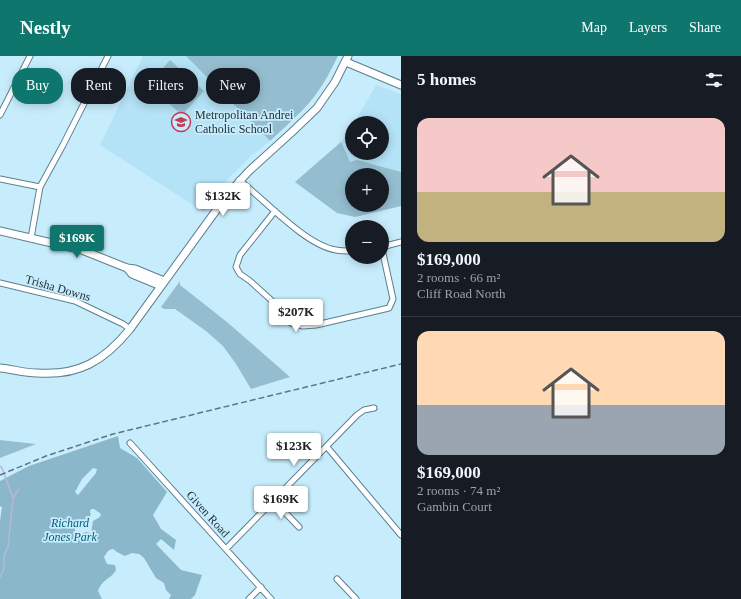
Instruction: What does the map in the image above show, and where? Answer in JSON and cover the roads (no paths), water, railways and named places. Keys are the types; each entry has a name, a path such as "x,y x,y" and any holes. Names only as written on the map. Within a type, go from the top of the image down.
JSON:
{"street":[{"path":"0,115 30,56"},
{"path":"31,238 40,186 63,145 108,56"},
{"path":"0,368 52,374 65,372 81,368 100,359 110,351 130,329 239,180 309,117 335,82 347,59 401,85"},
{"path":"0,179 40,186"},
{"path":"239,180 307,238 322,246 345,251"},
{"path":"275,211 240,255 236,267 240,274 270,299 291,323 303,326 316,325 389,308 393,299 385,264"},
{"path":"0,231 82,250 127,268 135,269 163,284"},
{"path":"389,246 401,242"},
{"name":"Trisha Downs","path":"0,283 75,301 123,324 130,329"},
{"path":"226,549 357,415 364,410 374,408"},
{"name":"Given Road","path":"130,444 271,599"},
{"path":"327,447 401,535"},
{"path":"274,501 299,528"},
{"path":"338,579 356,599"},
{"path":"249,599 261,587"}],"waterway":[{"path":"0,466 13,498 8,547 4,556 4,568 0,578"},
{"path":"13,498 19,489"}],"railway":[{"path":"0,475 46,456 113,434 401,364"}],"place":[{"name":"Metropolitan Andrei Catholic School","path":"181,122"}],"park label":[{"name":"Richard Jones Park","path":"70,530"}]}
